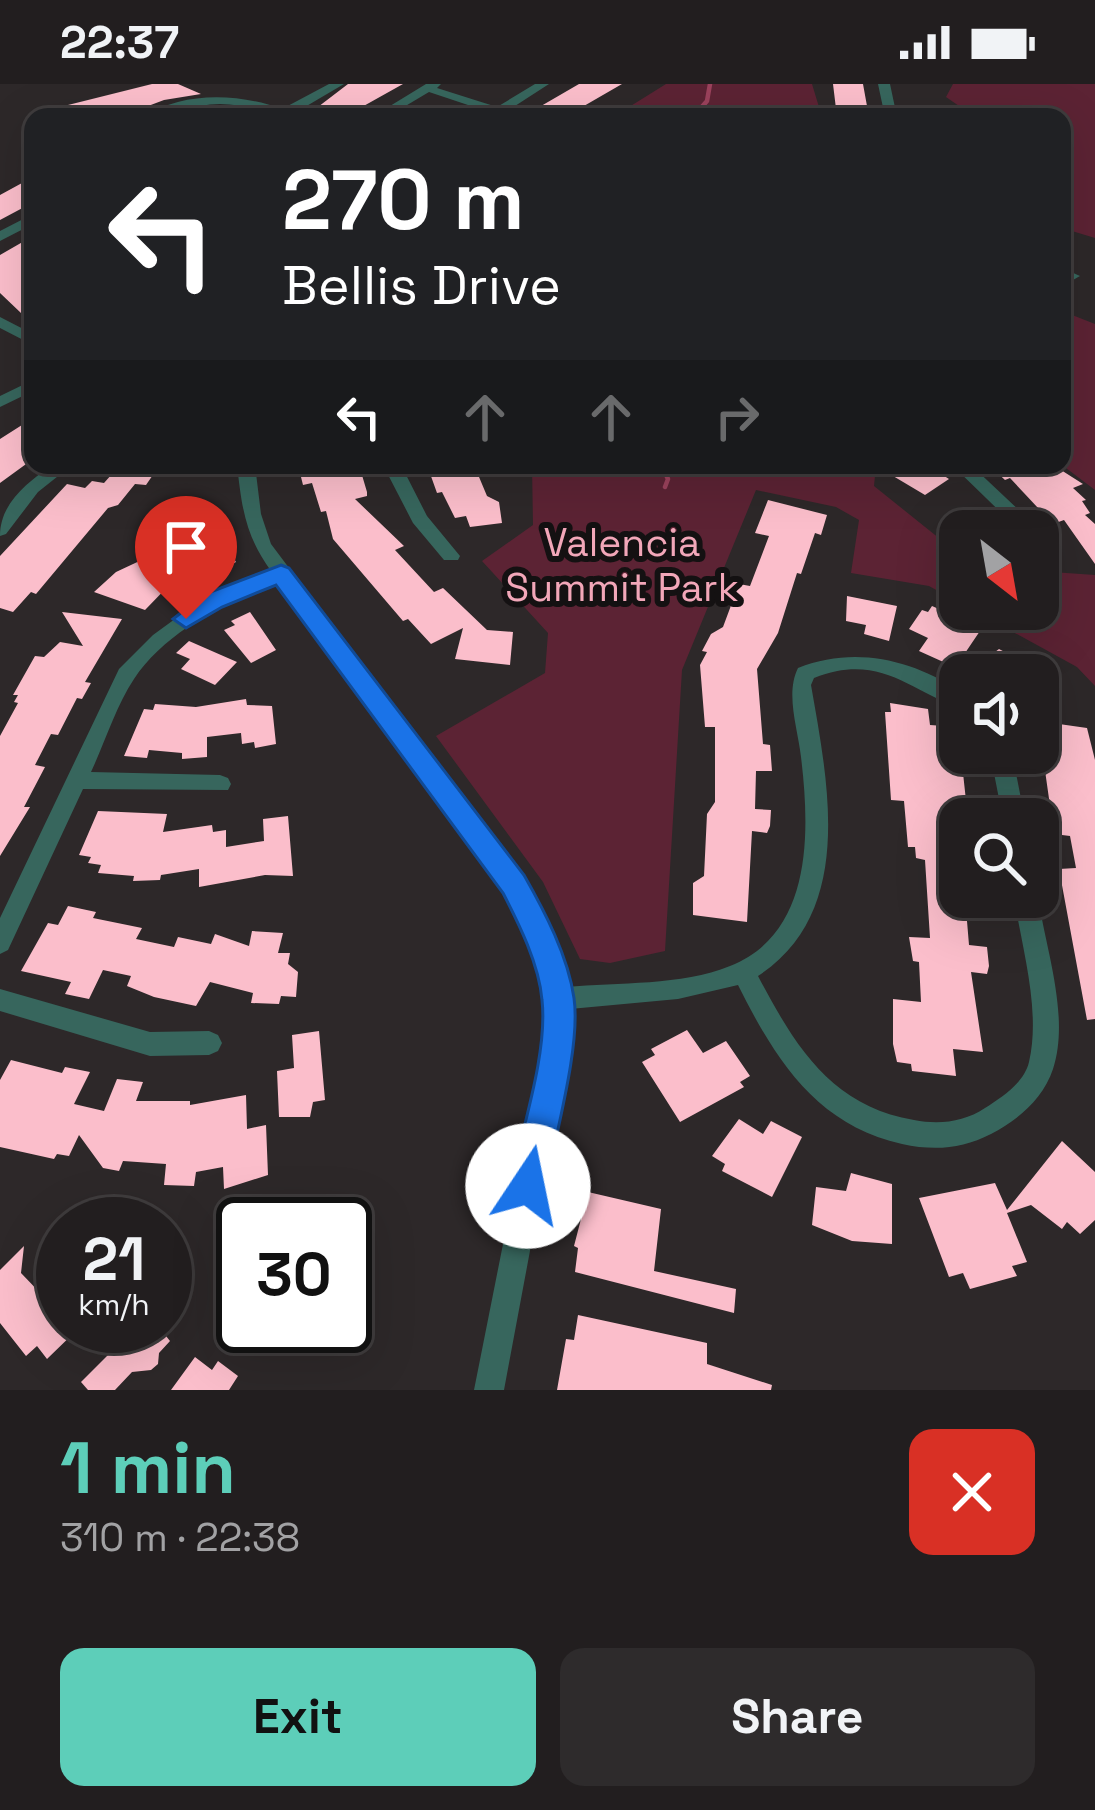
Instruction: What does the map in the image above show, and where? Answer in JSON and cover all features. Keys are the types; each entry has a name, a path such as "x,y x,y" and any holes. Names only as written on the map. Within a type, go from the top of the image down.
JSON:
{"street":[{"path":"298,108 338,84"},
{"path":"503,108 544,84"},
{"path":"393,108 431,86 480,108"},
{"path":"176,108 221,99 266,108"},
{"path":"0,530 32,488 51,474"},
{"path":"247,474 262,545 514,884 533,921 558,1000 553,1058 488,1390"},
{"path":"396,474 418,520 452,556"},
{"path":"971,474 1009,510"},
{"path":"0,943 126,674 159,637 213,601 281,574"},
{"path":"558,1000 744,972 772,952 797,925 809,892 817,843 801,686 805,673 838,661 858,662 916,677 939,690"},
{"path":"77,780 220,784"},
{"path":"744,972 792,1057 820,1091 854,1118 899,1132 948,1138 988,1122 1024,1097 1042,1066 1044,1018 1029,918"},
{"path":"0,1000 150,1044 209,1043"}],"green space":[{"path":"666,84 812,84 819,108 627,108"},
{"path":"953,84 1095,84 1095,238 1071,231 1071,108 962,108 946,97"},
{"path":"1071,315 1095,324 1095,490 1071,472"},
{"name":"Valencia Summit Park","path":"532,474 875,474 874,486 939,538 939,591 851,573 859,520 836,507 756,490 682,670 665,951 610,963 580,959 543,882 436,736 545,673 548,633 482,561 533,525"},
{"path":"1059,572 1095,575 1095,686 1077,667 1009,630 1059,630"}],"building":[{"path":"152,84 178,84 201,94 143,108 56,108"},
{"path":"348,84 403,84 360,108 317,108"},
{"path":"579,84 622,84 580,108 538,108"},
{"path":"833,84 863,84 867,108 836,108"},
{"path":"24,182 24,207 0,220 0,195"},
{"path":"24,241 21,313 0,293 0,255"},
{"path":"24,424 24,466 0,483 0,439"},
{"path":"112,474 154,474 146,485 135,484 118,505 108,508 36,594 31,592 13,612 0,608 0,556 67,484 85,488 92,481 104,483"},
{"path":"300,474 362,474 367,496 355,499 404,546 395,550 434,592 443,588 487,630 513,632 510,665 455,659 463,628 431,644 408,619 403,621 333,539 312,483 303,485"},
{"path":"430,474 478,474 487,496 499,502 502,523 470,527 466,516 455,518 442,492 437,493"},
{"path":"890,474 941,474 949,479 925,495"},
{"path":"999,474 1067,474 1083,484 1073,488 1086,500 1082,501 1090,513 1085,515 1095,524 1095,564 1064,520 1059,522 1059,510 1040,510 1010,478"},
{"path":"768,500 827,515 821,535 815,533 801,574 797,573 778,633 757,669 763,744 770,745 772,771 756,771 755,809 771,810 767,833 752,831 747,922 693,915 693,883 704,876 707,814 715,802 715,727 705,727 700,665 707,652 702,651 711,634 723,627 739,584 750,586 769,536 755,533"},
{"path":"211,521 236,562 185,585 176,578 145,610 94,592 116,572 195,535 191,529"},
{"path":"847,596 897,606 889,641 864,634 866,625 846,621"},
{"path":"932,606 939,609 939,630 981,630 964,654 939,654 939,660 919,651 928,638 909,629 922,610 928,612"},
{"path":"62,612 122,619 85,682 91,683 82,699 77,698 58,735 51,734 35,765 45,767 24,807 30,807 0,856 0,736 18,703 14,702 18,695 13,695 35,656 44,657 60,642 83,646"},
{"path":"250,612 276,650 251,663 224,630"},
{"path":"189,641 237,662 215,685 181,669 190,659 176,653"},
{"path":"246,699 247,705 272,706 276,744 255,748 254,742 242,744 241,733 207,737 207,757 182,759 182,753 149,750 147,758 124,756 144,709 153,710 155,704 196,707"},
{"path":"890,703 928,709 930,725 939,726 939,774 963,774 966,798 939,798 939,918 967,918 969,945 987,947 989,966 987,974 971,972 983,1052 953,1049 956,1076 912,1071 911,1064 897,1062 893,1044 893,999 921,1002 919,962 913,961 909,937 930,938 925,860 916,858 915,847 908,847 904,801 891,800 885,712 891,712"},
{"path":"1059,724 1087,728 1095,760 1095,1019 1087,1020 1059,869 1076,868 1070,836 1059,835 1059,798 1049,798 1046,774 1059,774"},
{"path":"98,811 167,814 163,832 212,825 213,832 226,830 226,847 264,841 263,819 288,816 293,876 265,875 199,887 199,869 161,875 160,880 133,881 134,876 98,873 101,865 79,855"},
{"path":"68,906 96,912 93,918 142,928 136,939 174,947 178,937 211,944 215,934 249,946 252,931 283,933 278,953 290,953 288,964 298,972 296,997 281,996 279,1004 251,1003 253,993 210,982 196,1006 154,997 127,986 131,976 103,970 89,999 65,994 71,982 21,971 48,923 58,925"},
{"path":"687,1030 703,1053 726,1041 750,1076 740,1082 744,1087 680,1122 642,1062 655,1055 651,1049"},
{"path":"319,1031 325,1100 313,1102 310,1117 279,1117 277,1071 294,1068 292,1035"},
{"path":"11,1060 62,1073 65,1067 90,1072 74,1104 104,1111 117,1079 143,1082 136,1101 190,1101 190,1105 246,1095 247,1129 266,1125 268,1175 224,1189 223,1167 196,1172 194,1186 164,1185 166,1164 123,1161 119,1171 103,1168 79,1135 69,1156 57,1154 54,1159 0,1147 0,1080"},
{"path":"739,1119 763,1134 771,1121 802,1137 772,1197 722,1171 725,1164 712,1156"},
{"path":"1062,1141 1095,1172 1095,1220 1080,1234 1067,1222 1062,1229 1031,1205 1007,1213 1027,1262 1012,1266 1017,1276 970,1289 963,1273 949,1277 919,1198 995,1183 1007,1210"},
{"path":"851,1173 892,1184 892,1244 852,1241 812,1225 816,1187 846,1191"},
{"path":"588,1192 661,1209 654,1271 736,1289 734,1313 575,1272 578,1248 574,1246"},
{"path":"24,1246 21,1273 36,1289 36,1347 26,1356 0,1323 0,1270"},
{"path":"578,1315 707,1343 707,1364 772,1385 771,1390 557,1390 566,1339 574,1340"},
{"path":"110,1353 159,1353 158,1364 151,1370 132,1372 115,1390 88,1390 81,1382"},
{"path":"195,1357 212,1370 218,1361 238,1376 229,1390 171,1390"}],"waterway":[{"path":"701,108 710,84"},
{"path":"665,487 666,474"}],"route":[{"path":"186,619 213,601 281,574 514,884 546,955 558,1000 553,1058 528,1186"}]}
